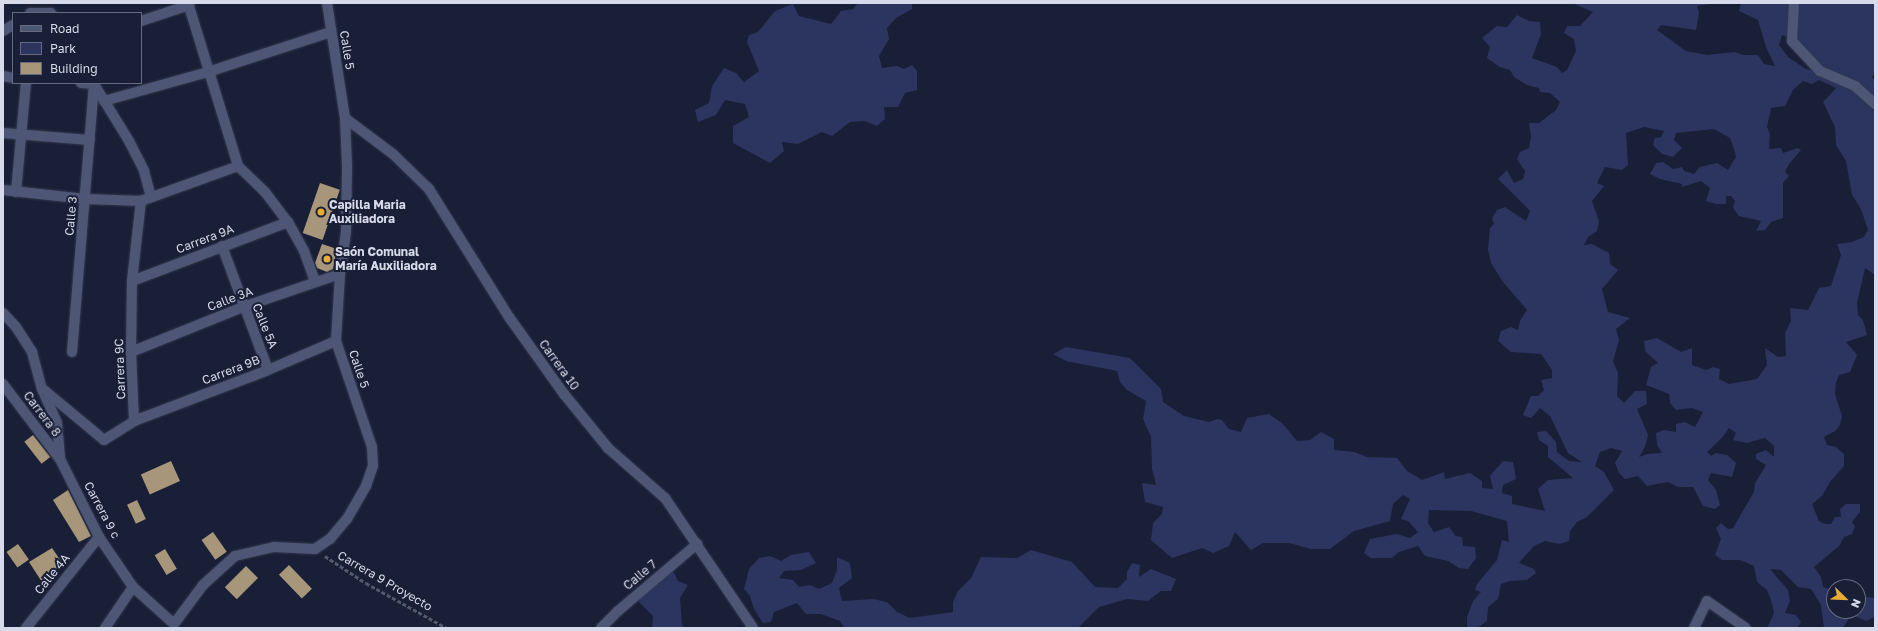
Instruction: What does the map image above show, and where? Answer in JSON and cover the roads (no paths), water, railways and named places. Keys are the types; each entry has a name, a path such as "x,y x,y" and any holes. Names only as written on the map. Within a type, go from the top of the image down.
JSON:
{"street":[{"name":"Calle 5","path":"174,626 203,585 235,556 274,547 315,549 330,538 347,519 366,486 373,466 372,447 336,341 340,274 346,232 345,118 327,3"},
{"path":"1794,3 1792,41 1820,71 1855,86 1875,104"},
{"path":"142,21 188,4 238,166 265,192 288,222 304,251 315,282"},
{"path":"3,31 12,26"},
{"path":"104,101 208,72 331,32"},
{"path":"16,192 26,84"},
{"name":"Calle 3","path":"72,352 86,199 94,84"},
{"path":"95,84 144,171 151,197"},
{"name":"Carrera 10","path":"345,118 393,154 428,188 509,317 564,394 608,448 665,498 754,628"},
{"path":"3,133 90,140"},
{"path":"3,190 86,199 141,201 238,166"},
{"name":"Carrera 9C","path":"134,421 131,352 132,281 141,201"},
{"name":"Carrera 9A","path":"132,281 288,222"},
{"name":"Calle 5A","path":"222,246 243,307 268,370"},
{"name":"Calle 3A","path":"131,352 243,307 340,274"},
{"name":"Carrera 9 c","path":"3,313 16,327 32,352 42,388 57,423 60,459 99,537 132,587 174,626"},
{"name":"Carrera 9B","path":"134,421 268,370 336,341"},
{"name":"Carrera 8","path":"3,384 60,459"},
{"path":"42,388 104,440 134,421"},
{"name":"Calle 4A","path":"26,628 99,537"},
{"name":"Calle 7","path":"601,628 618,610 697,544"},
{"path":"104,628 132,587"},
{"path":"1694,628 1707,601 1746,628"}],"place":[{"name":"Capilla Maria Auxiliadora","path":"321,212"},
{"name":"Saón Comunal María Auxiliadora","path":"327,259"}]}
